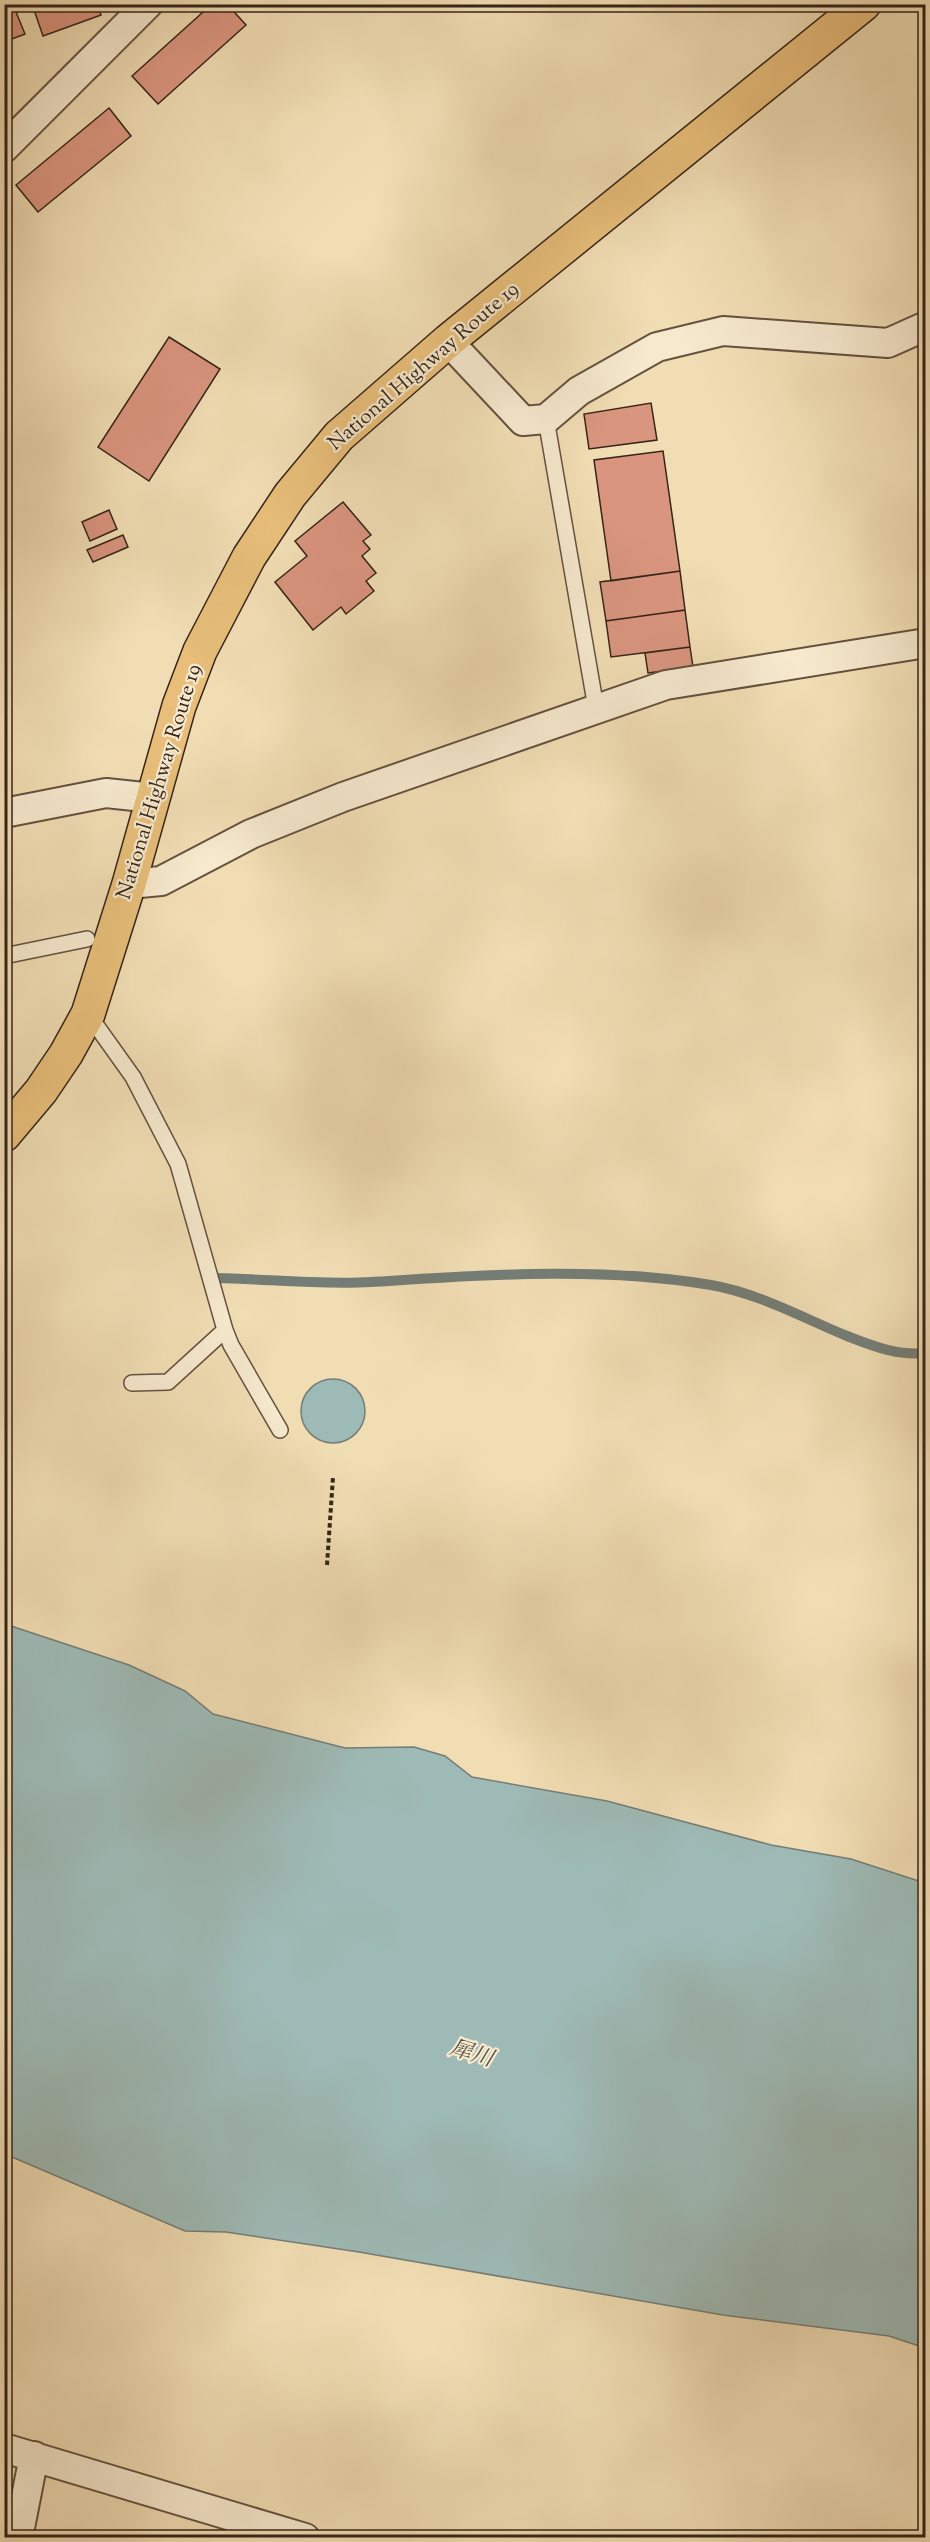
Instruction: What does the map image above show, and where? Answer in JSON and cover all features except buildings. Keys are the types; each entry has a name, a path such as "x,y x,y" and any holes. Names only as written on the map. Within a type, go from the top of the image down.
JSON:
{"highway":[{"name":"National Highway Route 19","path":"4,1135 41,1091 66,1054 88,1014 129,884 179,706 200,651 249,557 290,495 339,436 448,341 864,4"}],"street":[{"path":"4,148 148,4"},
{"path":"448,341 523,421 546,419 579,391 657,347 723,331 888,343 926,326"},
{"path":"129,884 160,881 251,834 343,797 596,708 666,686 926,643"},
{"path":"4,813 106,793 153,798"},
{"path":"4,2448 305,2538"},
{"path":"18,2538 33,2456"}],"lane":[{"path":"546,419 596,708"},
{"path":"4,956 87,939"},
{"path":"88,1014 133,1077 178,1164 225,1330 231,1345 280,1430"},
{"path":"132,1383 168,1382 225,1330"}],"path":[{"path":"327,1565 333,1478"}],"water":[{"path":"333,1379 345,1381 356,1388 363,1399 365,1411 363,1423 356,1434 345,1441 333,1443 321,1441 310,1434 303,1423 301,1411 303,1399 310,1388 321,1381"},
{"name":"犀川","path":"5,1624 129,1665 185,1691 213,1714 345,1748 414,1747 445,1756 472,1777 607,1801 771,1845 851,1859 925,1883 925,2348 889,2336 723,2315 359,2252 226,2232 185,2231 5,2154"}],"waterway":[{"path":"216,1278 352,1283 499,1275 584,1274 669,1279 711,1285 746,1294 847,1336 885,1349 915,1354 926,1353"}]}
